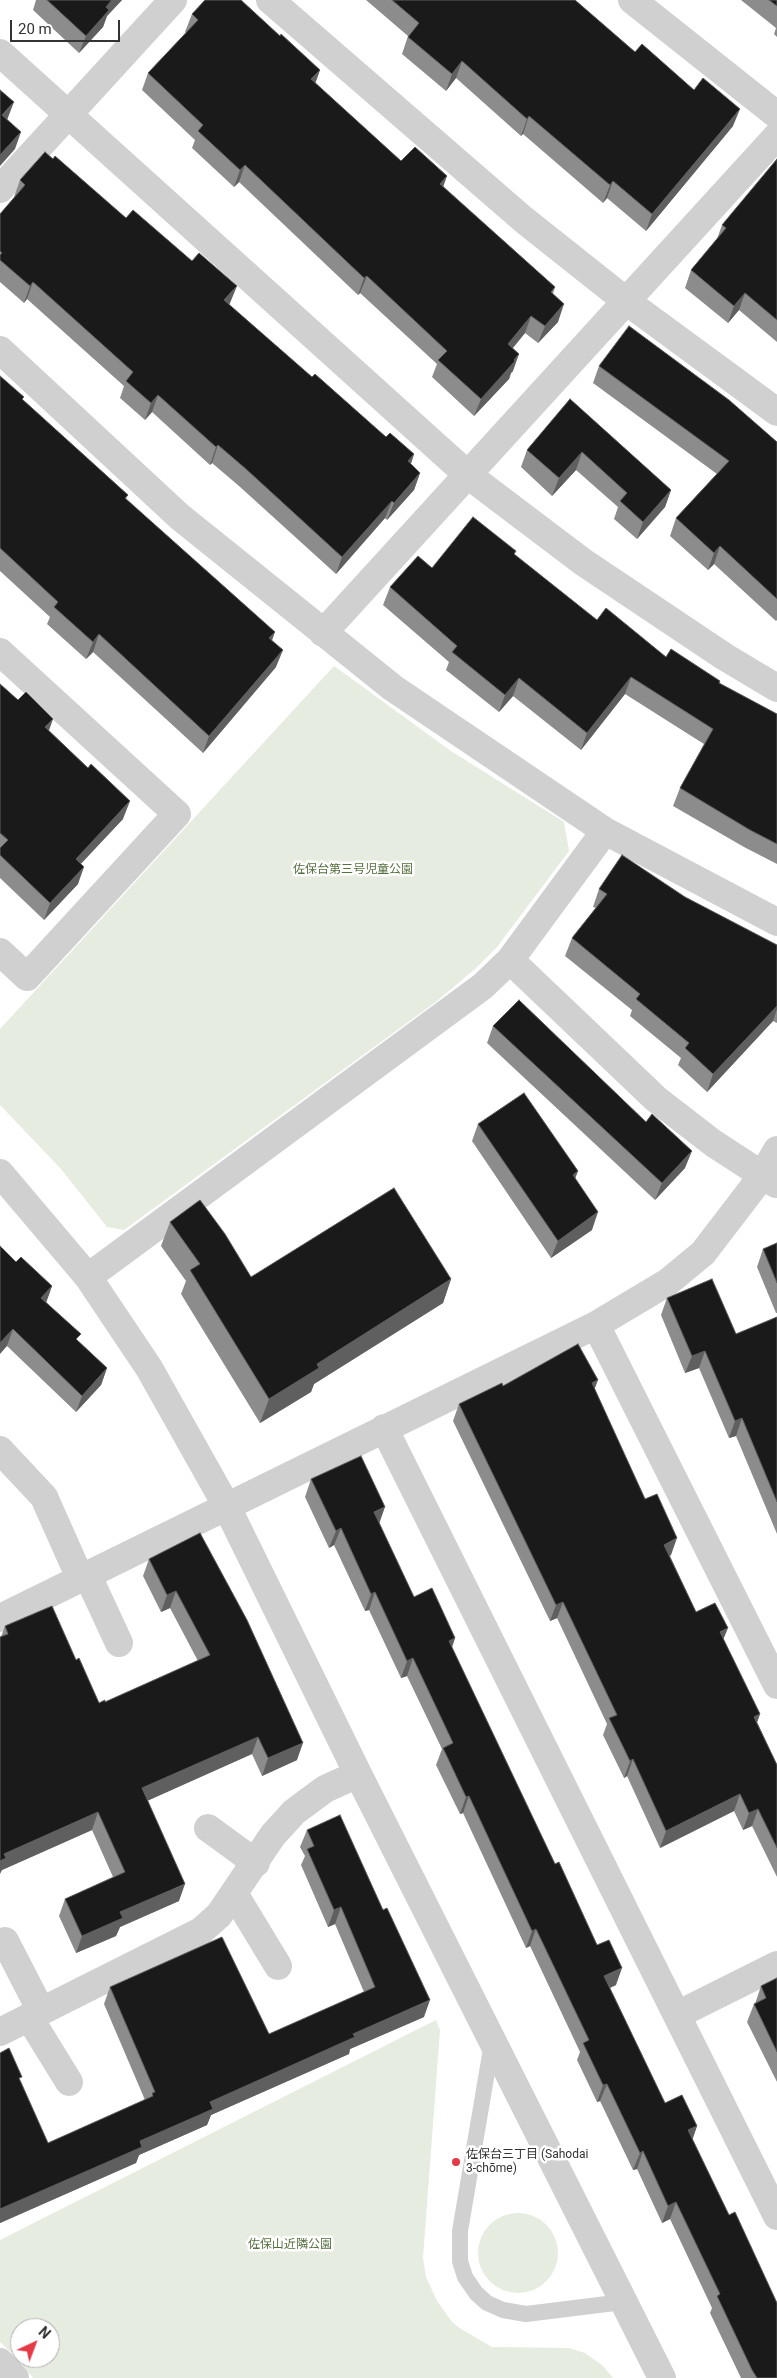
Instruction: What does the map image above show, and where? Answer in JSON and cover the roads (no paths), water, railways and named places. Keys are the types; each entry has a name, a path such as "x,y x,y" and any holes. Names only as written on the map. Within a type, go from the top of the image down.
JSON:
{"street":[{"path":"0,189 173,0"},
{"path":"270,0 524,220 626,301 777,412"},
{"path":"632,0 777,115"},
{"path":"0,53 468,475 583,562 725,657 777,688"},
{"path":"323,633 777,136"},
{"path":"0,350 180,517 393,688 604,831 777,922"},
{"path":"0,652 177,814 27,977 0,952"},
{"path":"88,1277 483,986 510,960 604,831"},
{"path":"510,960 656,1099 713,1143 769,1180"},
{"path":"0,1618 226,1505 596,1325 668,1282 703,1253 769,1180 777,1150"},
{"path":"0,1173 88,1277 149,1368 226,1505 358,1774 662,2378"},
{"path":"596,1325 777,1685"},
{"path":"384,1428 777,2216"},
{"path":"0,1450 44,1498 119,1642"},
{"path":"0,2032 201,1932 219,1915 235,1895 273,1835 294,1812 324,1789 358,1774"},
{"path":"208,1828 256,1863"},
{"path":"235,1895 278,1966"},
{"path":"5,1942 35,2014 69,2082"},
{"path":"677,2015 777,1965"},
{"path":"0,2362 15,2378"}],"lane":[{"path":"492,2040 460,2231 460,2261 465,2277 476,2293 487,2303 503,2310 526,2314 623,2302"}],"place":[{"name":"佐保台三丁目 (Sahodai 3-chōme)","path":"456,2162"}],"park label":[{"name":"佐保台第三号児童公園","path":"353,870"},
{"name":"佐保山近隣公園","path":"290,2245"}]}
